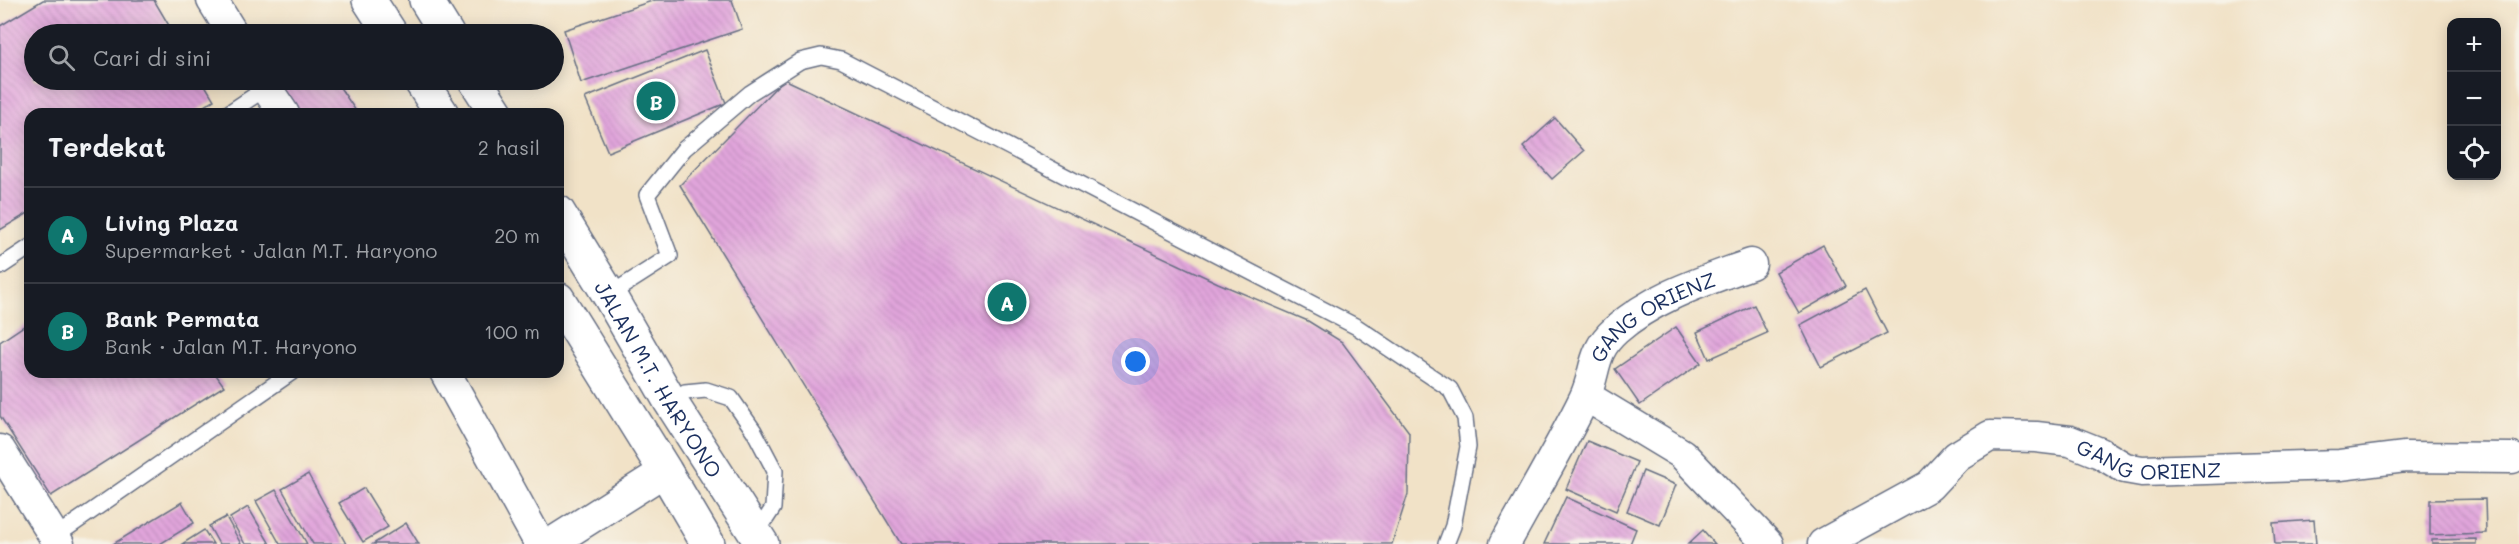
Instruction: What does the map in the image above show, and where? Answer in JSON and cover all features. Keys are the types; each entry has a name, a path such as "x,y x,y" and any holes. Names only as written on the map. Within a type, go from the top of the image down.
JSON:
{"main road":[{"path":"369,0 385,24"},
{"path":"426,0 441,24"},
{"path":"426,90 438,108"},
{"path":"481,90 493,108"},
{"name":"JALAN M.T. HARYONO","path":"564,222 609,295 669,401 759,539"},
{"name":"JALAN M.T. HARYONO","path":"564,309 708,544"}],"street":[{"path":"212,0 227,24"},
{"path":"268,90 280,108"},
{"name":"GANG ORIENZ","path":"1505,544 1586,396 1594,363 1601,348 1614,331 1634,315 1681,290 1751,264"},
{"path":"448,378 540,544"},
{"name":"GANG ORIENZ","path":"1586,396 1682,454 1768,544"},
{"name":"GANG ORIENZ","path":"1823,544 1929,486 1957,456 1990,436 2036,437 2070,441 2100,453 2125,468 2142,471 2340,465 2405,457 2512,458"},
{"path":"0,450 53,542"},
{"path":"550,544 665,471"}],"lane":[{"path":"609,295 670,256 647,195 684,149 750,93 800,61 821,56 841,60 1357,327 1450,389 1465,418 1468,447 1453,526 1446,544"},
{"path":"234,108 257,90"},
{"path":"0,267 24,251"},
{"path":"53,542 271,378"},
{"path":"669,401 686,392 706,390 731,398 754,431 775,471 773,508 759,539"}],"building":[{"path":"43,0 154,0 168,24 24,24 24,90 208,90 214,100 201,108 24,108 24,216 0,230 0,26"},
{"path":"655,0 732,0 742,29 581,83 564,30"},
{"path":"705,50 726,103 608,152 585,98"},
{"path":"784,79 1218,283 1308,321 1342,342 1409,432 1408,494 1392,544 901,544 680,185"},
{"path":"282,90 342,90 354,108 294,108"},
{"path":"1555,118 1584,151 1552,179 1523,147"},
{"path":"1823,245 1846,286 1799,313 1776,272"},
{"path":"1865,290 1887,333 1821,367 1800,325"},
{"path":"1754,305 1767,333 1709,359 1697,332"},
{"path":"24,326 24,378 218,378 224,386 51,496 0,416 0,342"},
{"path":"1676,327 1701,363 1640,405 1615,369"},
{"path":"1587,441 1637,462 1616,511 1566,489"},
{"path":"1643,471 1676,485 1660,525 1627,511"},
{"path":"308,474 346,544 313,544 282,489"},
{"path":"364,488 388,527 363,542 339,503"},
{"path":"276,490 307,544 280,544 256,501"},
{"path":"1566,497 1636,529 1630,544 1544,544"},
{"path":"2485,499 2486,533 2430,535 2430,500"},
{"path":"182,502 194,523 160,544 113,544"},
{"path":"248,507 270,544 245,544 230,518"},
{"path":"226,517 241,544 219,544 209,526"},
{"path":"2314,520 2316,544 2275,544 2273,523"},
{"path":"406,523 419,544 373,544"},
{"path":"204,530 213,544 182,544"},
{"path":"1703,530 1715,544 1688,544"},
{"path":"2476,539 2476,544 2432,544 2432,540"}],"place":[{"name":"Bank Permata","path":"656,101"},
{"name":"Living Plaza","path":"1007,302"}]}
